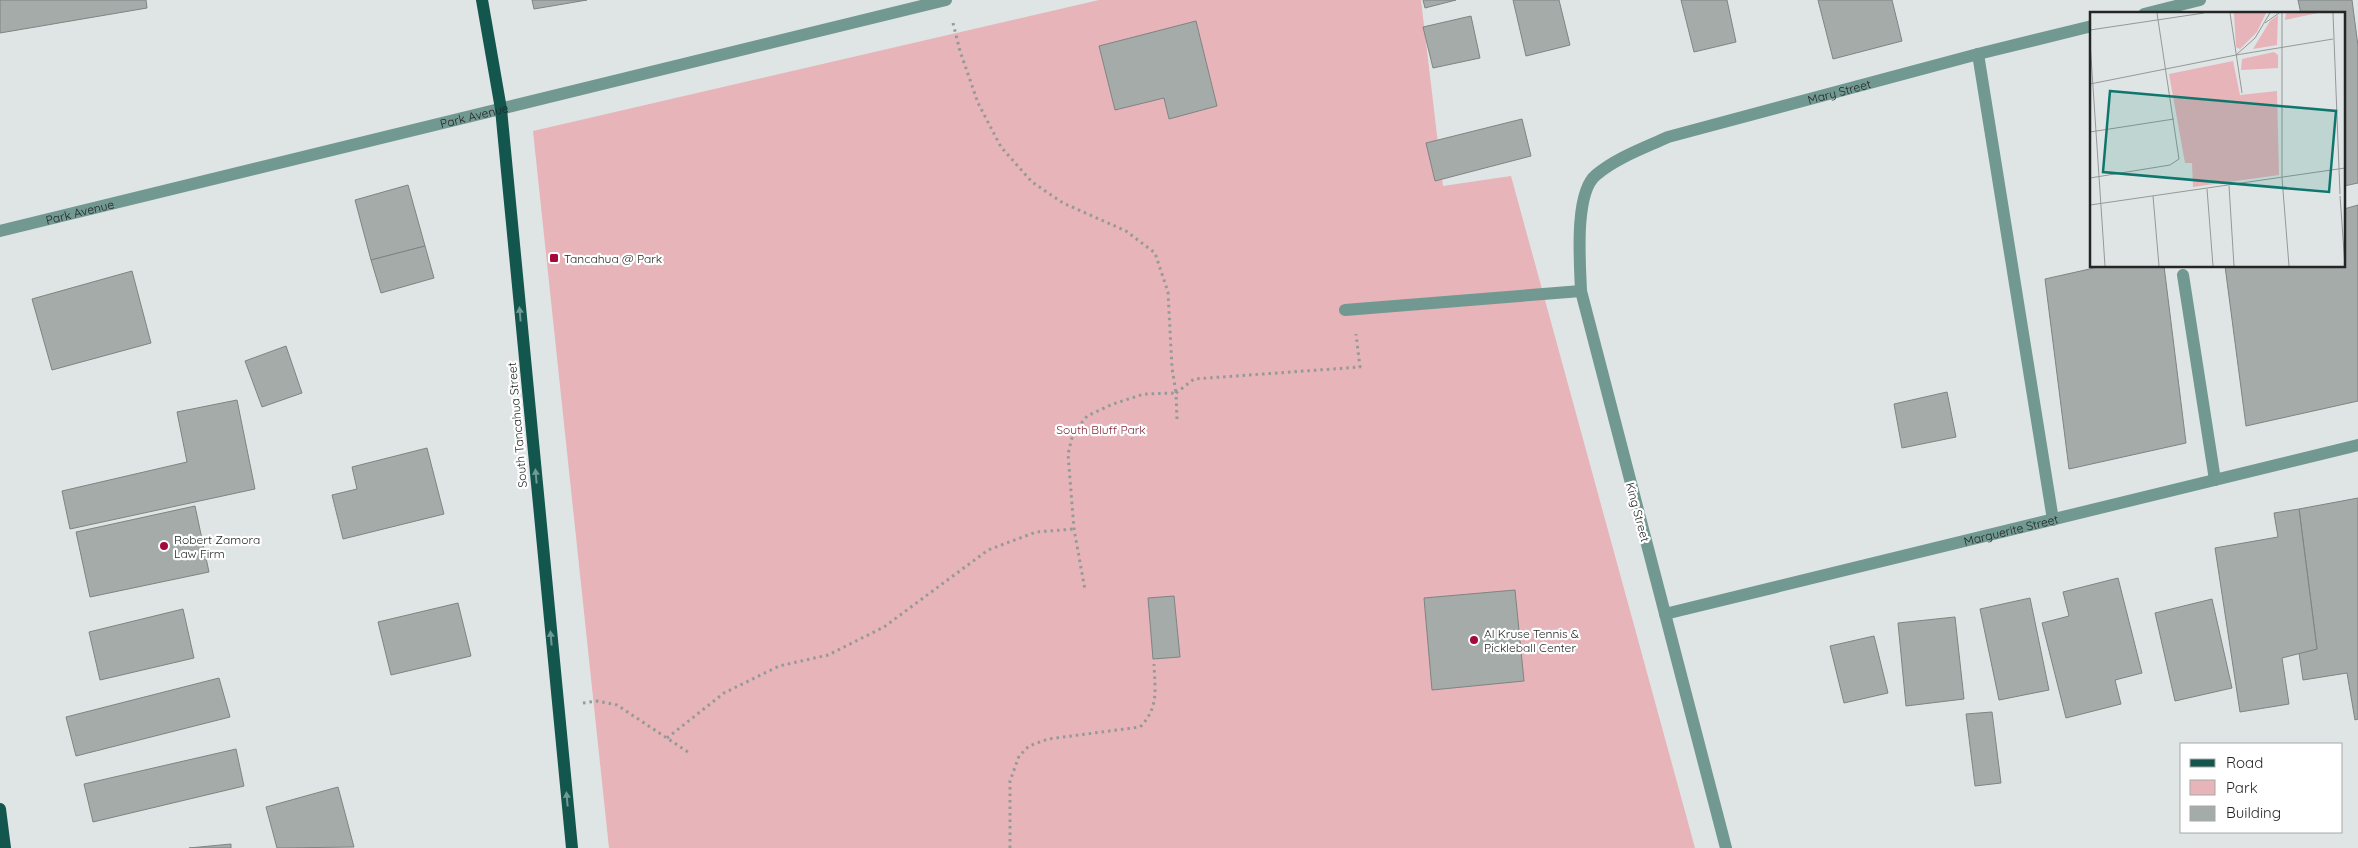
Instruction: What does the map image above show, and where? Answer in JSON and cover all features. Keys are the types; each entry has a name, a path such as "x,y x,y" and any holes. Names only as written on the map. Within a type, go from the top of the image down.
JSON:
{"main road":[{"name":"South Tancahua Street","path":"482,0 500,109 572,848"},
{"path":"0,809 5,848"}],"street":[{"name":"Park Avenue","path":"0,232 946,0"},
{"path":"2152,12 2200,0"},
{"name":"Mary Street","path":"1594,176 1625,157 1668,137 1978,54 2090,26"},
{"path":"1978,54 2053,520"},
{"name":"King Street","path":"1594,176 1581,204 1581,291 1726,848"},
{"path":"2183,275 2215,480"},
{"path":"1349,309 1581,291"},
{"name":"Marguerite Street","path":"1665,614 2358,446"}],"path":[{"path":"952,17 960,52 978,104 1001,147 1032,182 1055,198 1126,231 1155,253 1168,292 1177,419"},
{"path":"1085,590 1074,529 1068,454 1073,434 1087,416 1112,404 1144,394 1176,394 1194,380 1360,367 1349,309"},
{"path":"667,738 724,693 778,666 828,655 884,627 988,550 1036,532 1074,529"},
{"path":"1010,848 1010,781 1019,756 1029,746 1048,739 1140,727 1150,716 1155,700 1154,664"},
{"path":"558,706 597,701 617,705 691,754"}],"green space":[{"name":"South Bluff Park","path":"1099,0 1421,0 1443,186 1511,176 1695,848 609,848 533,131"}],"building":[{"path":"0,0 146,0 147,8 0,33"},
{"path":"532,0 587,0 534,9"},
{"path":"1423,0 1456,0 1425,8"},
{"path":"1513,0 1559,0 1570,45 1526,56"},
{"path":"1681,0 1727,0 1736,42 1694,52"},
{"path":"1818,0 1892,0 1902,41 1833,59"},
{"path":"2298,0 2352,0 2358,46 2358,183 2346,186 2346,12 2301,12"},
{"path":"1471,16 1480,58 1433,68 1423,27"},
{"path":"1196,21 1217,106 1169,119 1164,98 1115,110 1099,46"},
{"path":"1522,119 1531,156 1435,181 1426,143"},
{"path":"408,185 425,246 371,260 355,200"},
{"path":"2358,205 2358,401 2246,426 2225,268 2346,268 2346,208"},
{"path":"425,246 434,278 381,293 371,260"},
{"path":"2094,268 2164,268 2186,443 2069,469 2045,279"},
{"path":"132,271 151,343 52,370 32,299"},
{"path":"286,346 302,393 262,407 245,361"},
{"path":"1947,392 1956,437 1902,448 1894,404"},
{"path":"237,400 255,489 70,529 62,491 187,462 177,412"},
{"path":"427,448 444,514 343,539 332,495 357,489 352,467"},
{"path":"2358,498 2358,719 2355,720 2347,673 2303,680 2299,653 2317,649 2299,509"},
{"path":"195,506 209,572 90,597 76,532"},
{"path":"2299,509 2317,649 2282,658 2289,704 2240,712 2215,548 2278,537 2274,513"},
{"path":"2118,578 2142,673 2115,680 2121,704 2066,718 2042,623 2069,616 2063,592"},
{"name":"Al Kruse Tennis & Pickleball Center","path":"1515,590 1524,681 1432,690 1424,598"},
{"path":"1174,596 1180,657 1153,659 1148,598"},
{"path":"2030,598 2049,690 1999,700 1980,609"},
{"path":"2212,599 2232,688 2175,701 2155,613"},
{"path":"458,603 471,656 391,675 378,622"},
{"path":"183,609 194,658 100,680 89,632"},
{"path":"1955,617 1964,699 1906,706 1898,623"},
{"path":"1874,636 1888,693 1844,703 1830,646"},
{"path":"219,678 230,717 76,756 66,717"},
{"path":"1992,712 2001,783 1975,786 1966,714"},
{"path":"236,749 244,786 93,822 84,784"},
{"path":"338,787 354,847 277,848 266,807"},
{"path":"231,844 231,848 189,848"}],"place":[{"name":"Tancahua @ Park","path":"554,258"},
{"name":"Robert Zamora Law Firm","path":"164,546"},
{"name":"Al Kruse Tennis & Pickleball Center","path":"1474,640"}]}
